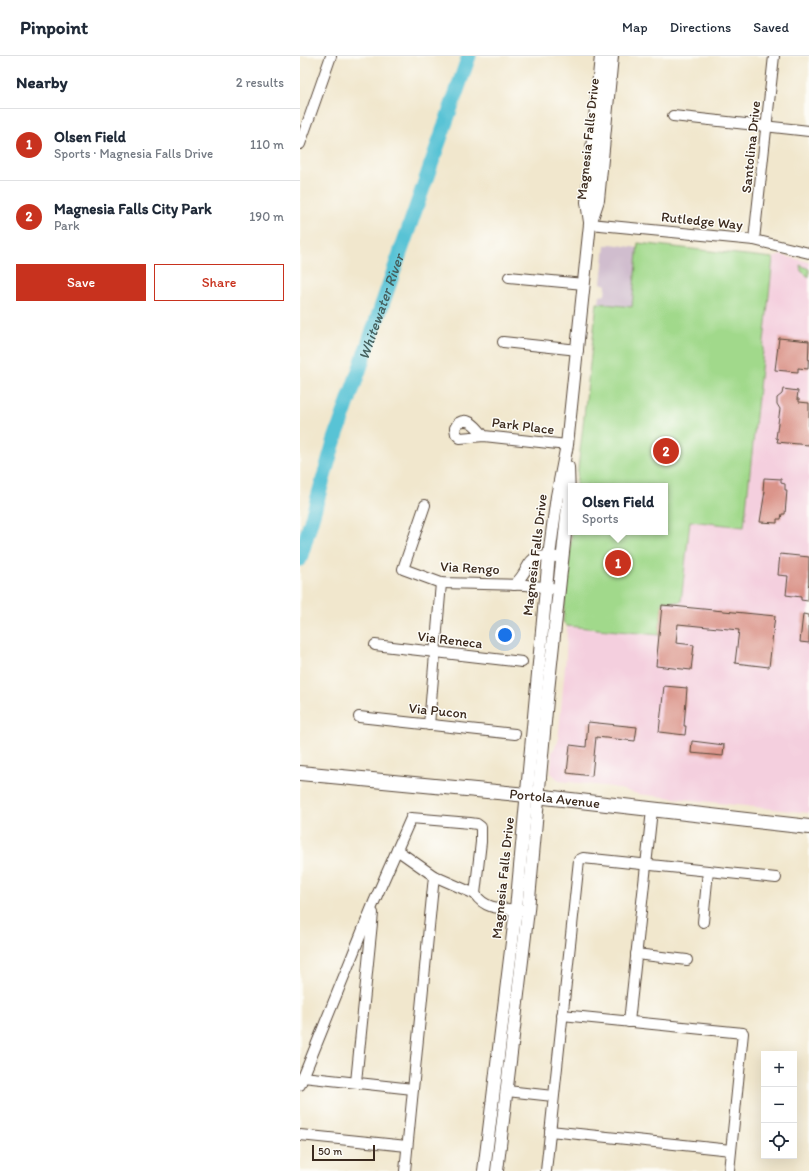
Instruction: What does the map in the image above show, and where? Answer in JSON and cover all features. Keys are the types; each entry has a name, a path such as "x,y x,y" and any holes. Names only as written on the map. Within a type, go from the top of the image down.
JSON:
{"main road":[{"name":"Portola Avenue","path":"306,773 533,796 809,828"}],"street":[{"path":"300,144 302,134 331,56"},
{"name":"Magnesia Falls Drive","path":"590,224 587,202 601,56"},
{"name":"Magnesia Falls Drive","path":"497,1171 528,910 533,796 548,556 557,496 567,445 590,224 598,200 612,56"},
{"name":"Santolina Drive","path":"754,240 774,56"},
{"path":"673,116 809,131"},
{"name":"Rutledge Way","path":"590,224 754,240 809,253"},
{"path":"509,277 584,284"},
{"path":"503,342 578,350"},
{"name":"Park Place","path":"484,436 471,421 467,420 458,422 455,428 456,434 460,438 484,436 567,445"},
{"name":"Magnesia Falls Drive","path":"567,445 568,483"},
{"name":"Via Rengo","path":"425,505 403,569 441,583 514,585 559,589"},
{"name":"Magnesia Falls Drive","path":"484,1171 516,909 533,796 568,506"},
{"name":"Via Rengo","path":"514,585 524,574 530,560 539,556 562,558"},
{"path":"429,725 441,583"},
{"name":"Via Reneca","path":"375,645 522,662"},
{"name":"Via Pucon","path":"359,717 515,734"},
{"path":"629,1022 652,810"},
{"path":"413,1089 356,1082 302,1081 374,902 411,818 477,824 481,827 482,833 475,894"},
{"path":"397,850 434,876 475,894 480,902 487,906 528,910"},
{"path":"546,1171 579,860 583,858 776,878"},
{"path":"703,922 708,871"},
{"path":"405,1171 434,876"},
{"path":"356,1082 374,902"},
{"path":"636,954 687,960"},
{"path":"562,1015 743,1033 729,1171"},
{"path":"507,1090 553,1096"},
{"path":"550,1131 731,1150"},
{"path":"300,1135 407,1146"}],"shaded area":[{"path":"611,244 638,248 632,307 599,303 600,296 605,295 606,285 601,283 605,246"},
{"path":"781,255 809,262 809,813 638,794 613,787 560,781 551,773 552,752 558,742 566,656 567,626 659,635 663,600 680,602 689,521 744,527 773,258"}],"green space":[{"path":"638,243 773,258 744,527 690,521 681,602 663,601 659,635 567,626 563,622 572,535 668,535 668,483 576,483 597,303 632,307"},
{"path":"800,265 809,269 809,277 801,271"}],"building":[{"path":"779,338 809,341 808,369 798,368 798,372 775,370"},
{"path":"783,389 798,391 797,399 799,399 799,402 809,403 809,445 777,442 778,439 776,438 780,409 777,404 777,398 782,394"},
{"path":"764,478 781,479 781,483 785,484 785,490 787,490 785,514 782,514 781,519 777,519 777,523 760,522 765,491 763,491"},
{"path":"780,554 809,557 808,601 801,600 801,597 786,595 788,576 778,575"},
{"path":"662,605 775,616 769,667 735,663 739,630 678,624 676,643 694,645 691,670 656,666"},
{"path":"803,614 809,615 809,643 800,642"},
{"path":"664,686 687,688 684,726 686,726 685,735 659,732"},
{"path":"588,722 637,727 635,741 596,737 592,776 567,773 570,745 586,747"},
{"path":"692,741 724,745 723,756 691,753"}],"waterway":[{"name":"Whitewater River","path":"300,559 334,442 469,56"}],"place":[{"name":"Magnesia Falls City Park","path":"666,451"},
{"name":"Olsen Field","path":"618,563"}]}
